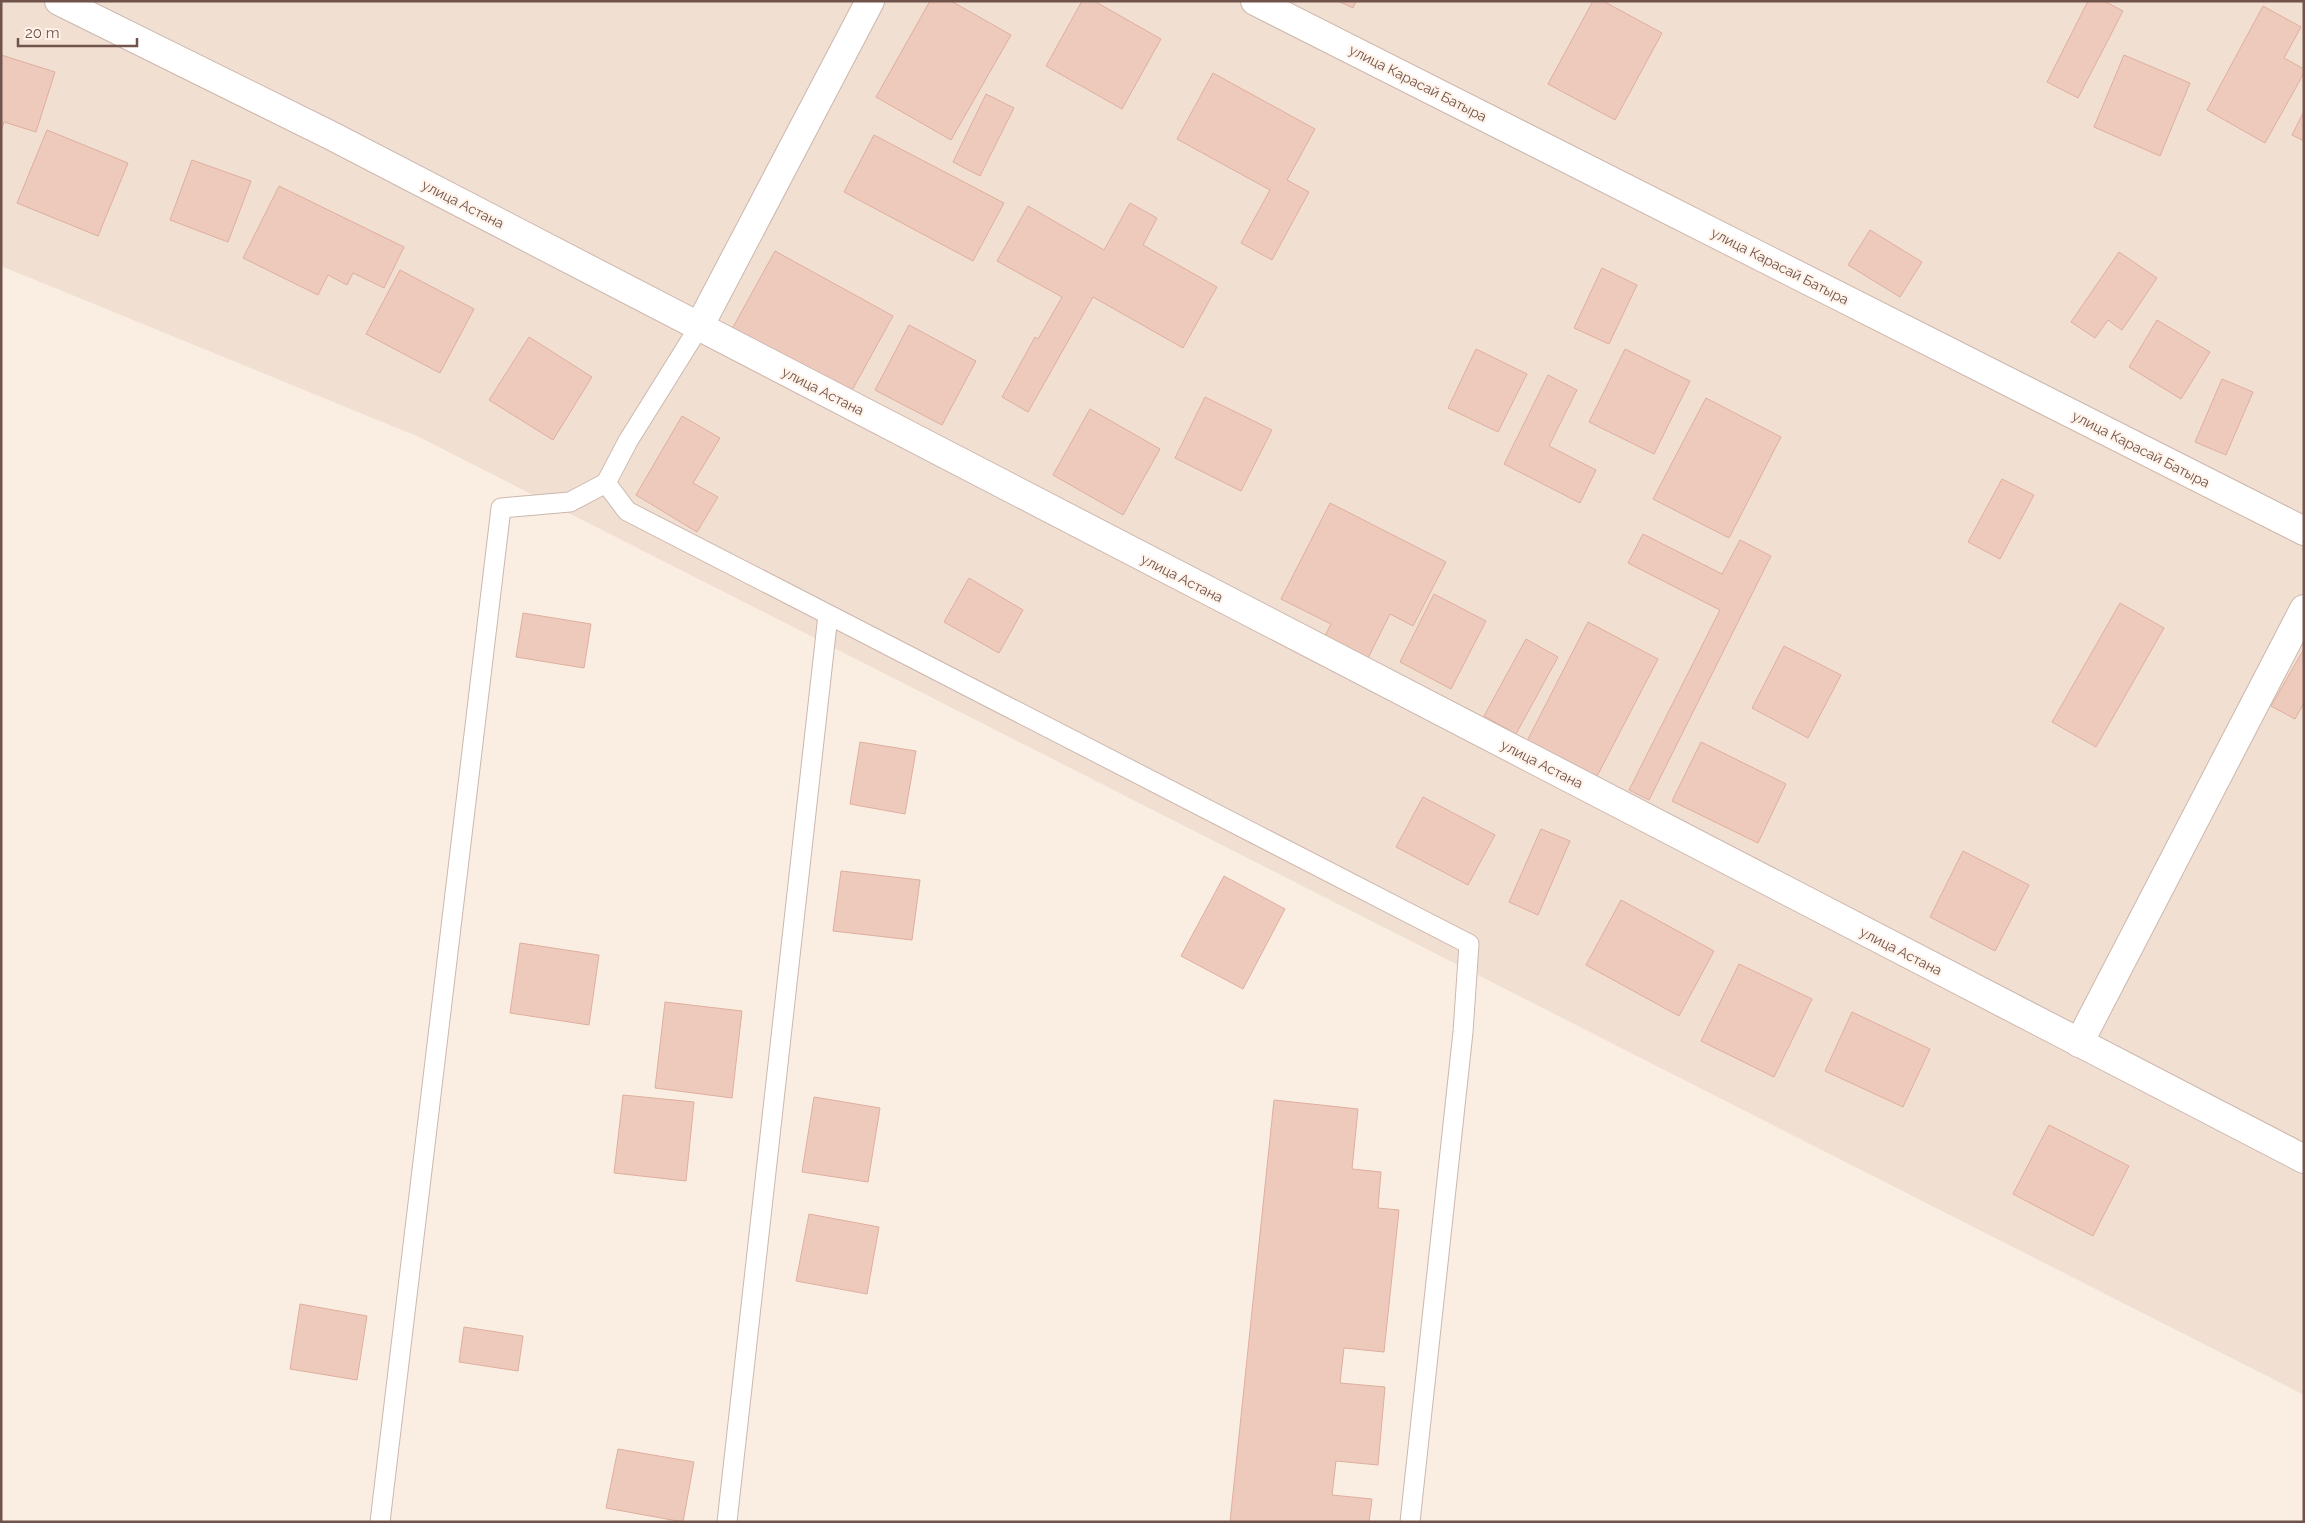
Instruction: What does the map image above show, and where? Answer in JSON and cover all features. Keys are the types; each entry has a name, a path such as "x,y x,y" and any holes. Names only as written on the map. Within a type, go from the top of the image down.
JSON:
{"street":[{"name":"улица Астана","path":"58,1 332,136 2304,1159"},
{"path":"699,327 870,1"},
{"name":"улица Карасай Батыра","path":"1256,1 2304,531"},
{"path":"2079,1043 2304,609"}],"lane":[{"path":"380,1522 501,508 570,502 606,483 628,441 699,327"},
{"path":"606,483 628,510 828,615 1469,944 1462,1042 1410,1522"},
{"path":"727,1522 828,615"}],"shaded area":[{"path":"1,1 2304,1 2304,1395 419,437 1,266"}],"building":[{"path":"930,1 951,1 1011,35 951,140 876,97"},
{"path":"1082,1 1094,1 1161,39 1122,109 1046,66"},
{"path":"1338,1 1356,1 1353,8"},
{"path":"1593,1 1603,1 1662,33 1615,120 1548,84"},
{"path":"2088,1 2104,1 2123,11 2078,98 2047,82"},
{"path":"2263,6 2301,27 2284,58 2304,69 2304,73 2265,143 2207,110"},
{"path":"1,55 55,72 36,132 4,122 1,131"},
{"path":"2124,55 2190,83 2160,156 2094,127"},
{"path":"1213,73 1315,129 1287,180 1309,192 1272,260 1241,243 1270,190 1177,139"},
{"path":"986,94 1014,108 980,176 953,162"},
{"path":"2304,111 2304,141 2292,135"},
{"path":"47,130 128,163 98,236 17,203"},
{"path":"874,135 1004,203 973,261 844,192"},
{"path":"192,160 251,181 228,242 170,220"},
{"path":"279,186 404,247 384,288 353,273 347,285 328,275 318,295 243,258"},
{"path":"1130,203 1157,218 1143,245 1217,287 1183,348 1093,297 1028,412 1002,397 1035,337 1038,339 1062,297 997,261 1028,206 1104,250"},
{"path":"1870,230 1922,262 1900,297 1848,265"},
{"path":"775,251 893,316 850,394 732,329"},
{"path":"2119,252 2157,278 2122,330 2108,320 2095,338 2071,322"},
{"path":"1602,268 1637,285 1609,344 1574,328"},
{"path":"400,270 474,309 440,373 366,334"},
{"path":"2157,320 2210,352 2181,399 2129,367"},
{"path":"909,325 976,361 942,425 875,390"},
{"path":"529,337 592,377 553,440 489,400"},
{"path":"1476,349 1527,374 1498,432 1448,408"},
{"path":"1625,349 1690,381 1654,454 1589,422"},
{"path":"1548,375 1577,390 1549,446 1596,470 1580,503 1504,464"},
{"path":"2222,379 2253,392 2226,455 2195,442"},
{"path":"1205,397 1272,430 1241,491 1175,458"},
{"path":"1706,398 1781,437 1729,538 1653,499"},
{"path":"1090,409 1160,449 1123,515 1053,475"},
{"path":"682,416 720,438 693,483 718,497 697,532 636,495"},
{"path":"2002,479 2034,495 2000,559 1968,542"},
{"path":"1330,503 1446,562 1413,626 1390,614 1367,660 1324,638 1331,624 1281,599"},
{"path":"1643,534 1722,574 1740,540 1771,556 1649,800 1629,790 1720,610 1628,563"},
{"path":"969,578 1023,610 999,653 944,622"},
{"path":"1434,594 1486,621 1451,689 1400,662"},
{"path":"2120,603 2164,628 2096,747 2052,722"},
{"path":"523,613 591,624 584,668 516,657"},
{"path":"1588,622 1658,659 1595,780 1526,743"},
{"path":"1526,639 1558,657 1516,734 1484,716"},
{"path":"1784,646 1841,675 1808,738 1752,708"},
{"path":"2304,649 2304,703 2295,719 2271,706"},
{"path":"860,742 916,751 905,814 850,804"},
{"path":"1701,742 1786,784 1758,843 1672,801"},
{"path":"1423,797 1495,835 1468,885 1396,847"},
{"path":"1541,829 1570,841 1538,915 1509,902"},
{"path":"1963,851 2029,885 1995,951 1930,917"},
{"path":"841,871 920,880 912,940 833,931"},
{"path":"1224,876 1285,909 1243,989 1181,956"},
{"path":"1621,900 1714,951 1679,1016 1586,965"},
{"path":"520,943 599,955 589,1025 510,1013"},
{"path":"1739,964 1812,999 1774,1077 1701,1041"},
{"path":"665,1002 742,1011 732,1098 655,1088"},
{"path":"1852,1012 1930,1049 1903,1107 1825,1071"},
{"path":"623,1095 694,1102 686,1181 614,1173"},
{"path":"814,1097 880,1108 868,1182 802,1172"},
{"path":"1274,1100 1358,1109 1352,1169 1381,1172 1378,1208 1399,1210 1384,1352 1344,1348 1340,1383 1385,1387 1378,1465 1336,1461 1332,1495 1372,1499 1369,1522 1230,1522"},
{"path":"2049,1125 2129,1166 2093,1236 2013,1194"},
{"path":"809,1214 879,1227 867,1294 796,1281"},
{"path":"300,1304 367,1316 357,1380 290,1369"},
{"path":"464,1327 523,1336 518,1371 459,1362"},
{"path":"618,1449 694,1462 683,1522 606,1508"}]}
